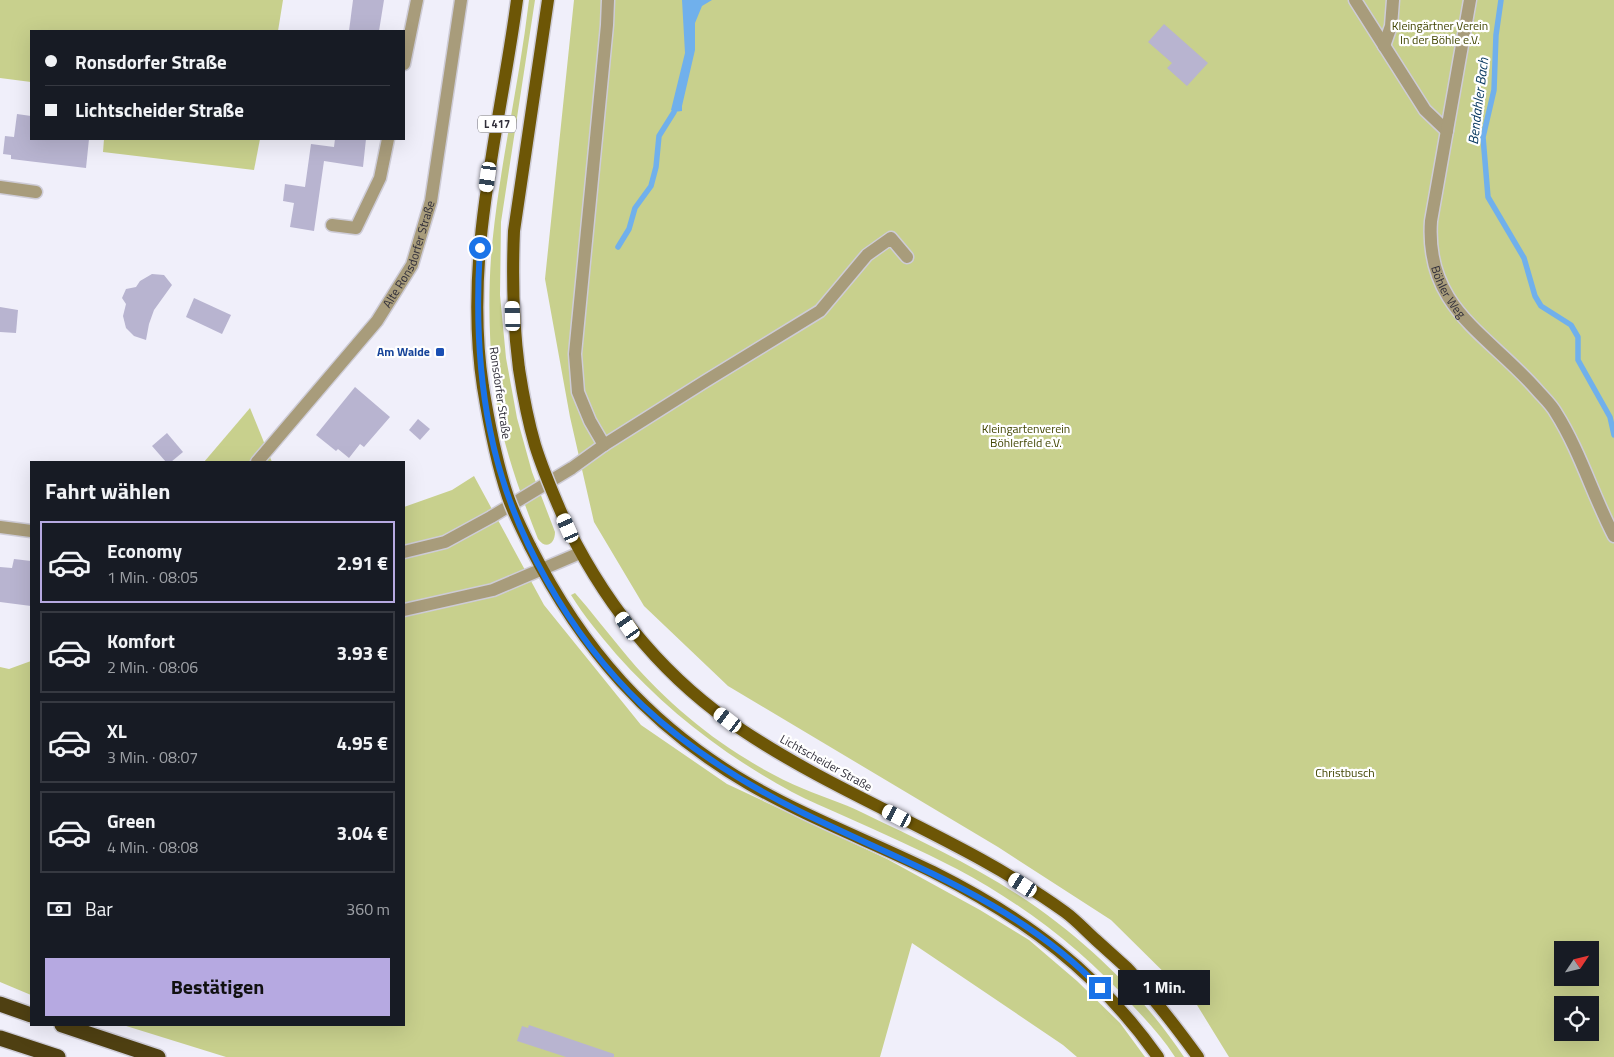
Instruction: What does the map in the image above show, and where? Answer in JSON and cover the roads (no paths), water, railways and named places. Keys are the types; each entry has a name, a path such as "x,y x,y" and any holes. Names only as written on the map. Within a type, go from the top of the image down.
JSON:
{"highway":[{"path":"0,1004 30,1015"},
{"path":"65,1026 158,1057"},
{"path":"0,1038 58,1057"}],"main road":[{"name":"Ronsdorfer Straße","path":"517,0 480,238 478,338 490,431 498,462 508,498 541,569"},
{"name":"Ronsdorfer Straße","path":"548,0 514,231 512,258 513,304 514,329 523,398 535,445 568,528"},
{"name":"Lichtscheider Straße","path":"568,528 580,553 608,599 628,626 664,666 704,702 740,729 785,757 994,867 1066,912 1128,970 1178,1028 1198,1057"},
{"name":"L 417","path":"541,569 558,599 603,662 644,706 674,732 709,759 749,784 813,817 931,872 1007,913 1044,938 1090,976 1122,1010 1158,1057"}],"street":[{"path":"405,59 417,0"},
{"name":"Alte Ronsdorfer Straße","path":"257,461 377,321 412,265 431,201 460,0"},
{"path":"604,446 590,421 578,392 575,354 608,0"},
{"path":"1355,0 1425,110 1447,131"},
{"path":"1384,46 1391,26 1393,0"},
{"name":"Böhler Weg","path":"1470,0 1431,221 1430,242 1442,288 1453,306 1523,374 1555,411 1566,430 1614,536"},
{"path":"332,225 356,228 380,178 388,140"},
{"path":"0,187 36,192"},
{"path":"405,552 445,542 500,512 820,311 867,255 890,238 907,256"},
{"path":"0,528 30,531"},
{"path":"405,610 493,590 580,553"}],"water":[{"path":"682,0 712,0 702,6 695,23 695,50 682,111 674,112 671,110 685,53"}],"waterway":[{"name":"Bendahler Bach","path":"1501,0 1496,35 1494,90 1483,137 1488,197 1524,258 1535,296 1541,306 1571,325 1578,337 1578,360 1610,417 1614,435"},
{"path":"618,247 629,229 635,208 651,186 656,167 659,136 674,112"}],"place":[{"name":"Am Walde","path":"440,352"}],"park label":[{"name":"Kleingärtner Verein In der Böhle e.V.","path":"1440,33"},
{"name":"Kleingartenverein Böhlerfeld e.V.","path":"1026,436"},
{"name":"Christbusch","path":"1345,773"}]}
